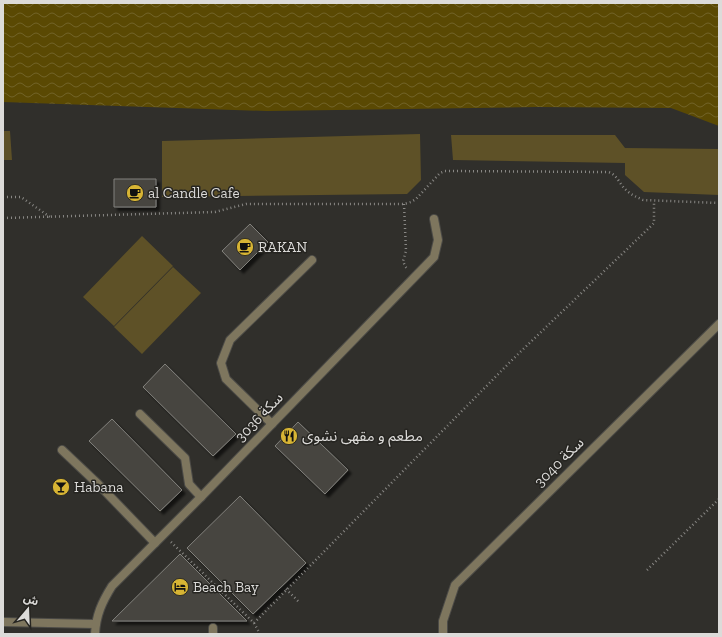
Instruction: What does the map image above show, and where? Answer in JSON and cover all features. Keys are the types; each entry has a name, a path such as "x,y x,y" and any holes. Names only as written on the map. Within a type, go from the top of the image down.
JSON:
{"street":[{"name":"سكة 3036","path":"95,634 95,624 101,604 112,586 164,535 434,257 438,240 434,219"},
{"path":"272,424 226,379 221,363 230,340 312,260"},
{"name":"سكة 3040","path":"443,634 443,621 456,585 719,324"},
{"path":"140,414 186,458 188,484 201,497"},
{"path":"62,450 99,485 155,543"},
{"path":"3,622 95,624"}],"path":[{"path":"3,218 215,212 246,204 404,204 416,199 440,173 445,171 608,172 612,173 627,191 643,200 719,202"},
{"path":"3,197 21,197 50,217"},
{"path":"254,623 513,358 654,223 654,200"},
{"path":"404,204 406,251 403,261 414,278"},
{"path":"647,570 719,499"},
{"path":"164,535 254,623 260,634"},
{"path":"286,589 299,602"}],"shaded area":[{"path":"3,131 10,131 12,160 3,160"},
{"path":"420,134 421,180 407,194 162,197 162,141"},
{"path":"451,135 615,135 625,148 719,149 719,195 644,192 625,175 625,163 453,160"},
{"path":"142,236 173,266 114,326 83,297"},
{"path":"173,267 201,293 142,354 114,327"}],"water":[{"path":"3,3 719,3 719,126 671,108 536,107 267,111 3,102"}],"building":[{"name":"al Candle Cafe","path":"114,179 156,179 156,207 114,207"},
{"name":"RAKAN","path":"250,224 268,242 240,270 222,251"},
{"path":"165,364 236,434 213,456 143,387"},
{"path":"112,419 182,490 160,511 89,441"},
{"path":"298,422 348,470 325,494 275,446"},
{"path":"240,496 306,563 253,614 187,548"},
{"name":"Beach Bay","path":"180,554 247,621 112,621"}],"place":[{"name":"al Candle Cafe","path":"135,193"},
{"name":"RAKAN","path":"245,247"},
{"name":"مطعم و مقهى نشوى","path":"289,436"},
{"name":"Habana","path":"61,487"},
{"name":"Beach Bay","path":"180,587"}]}
